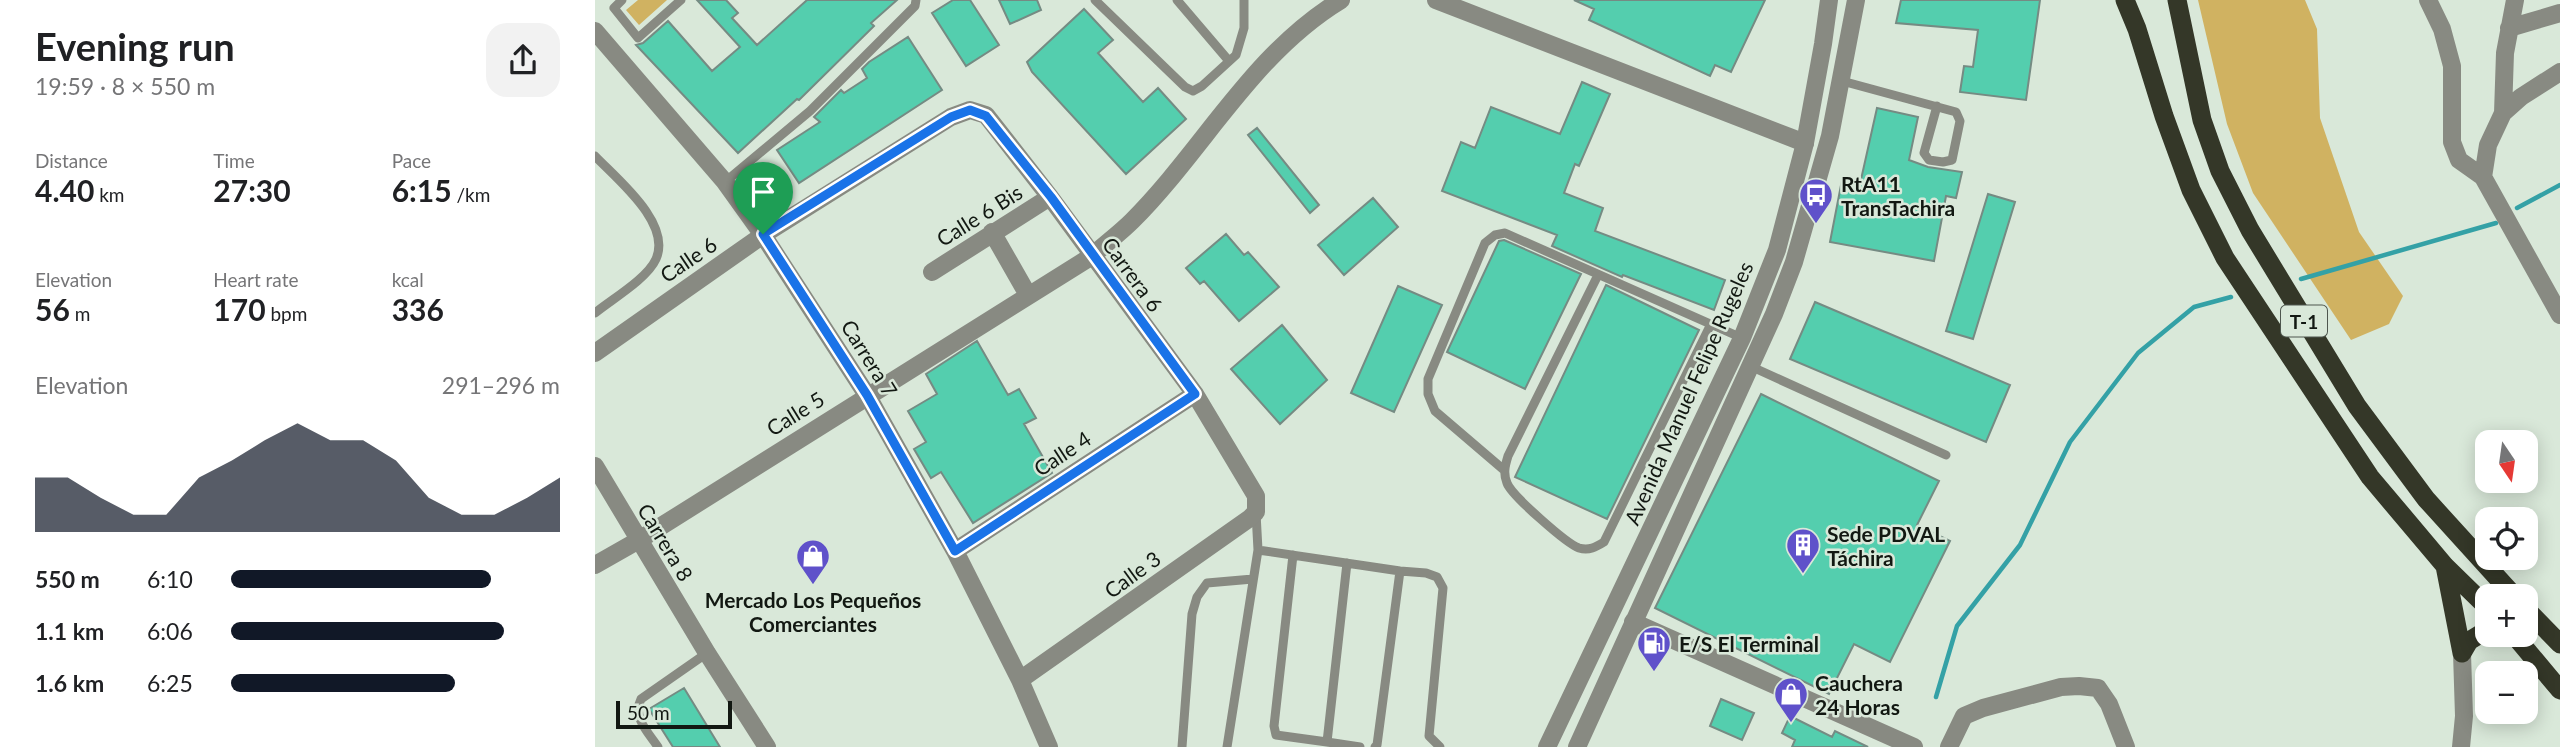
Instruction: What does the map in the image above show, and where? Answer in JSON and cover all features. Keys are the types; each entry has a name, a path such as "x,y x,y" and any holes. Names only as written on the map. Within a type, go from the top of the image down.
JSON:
{"highway":[{"name":"T-1","path":"2125,0 2191,190 2225,258 2370,477 2445,566 2475,595"},
{"name":"T-1","path":"2177,0 2202,120 2220,171 2250,230 2357,406 2426,499 2503,584"},
{"path":"2445,566 2462,653"},
{"path":"2538,621 2560,644"},
{"path":"2462,653 2469,640 2475,637"},
{"path":"2524,647 2560,690"}],"street":[{"name":"Calle 5","path":"595,565 1092,256 1132,220 1285,41 1341,0"},
{"path":"1436,0 1805,143"},
{"name":"Avenida Manuel Felipe Rugeles","path":"1547,747 1742,338 1777,250 1805,143 1829,0"},
{"path":"1577,747 1774,314 1794,262 1831,136 1856,0"},
{"path":"2428,0 2442,29 2452,66 2452,142 2459,160 2483,177 2560,315"},
{"path":"2483,177 2488,145 2503,113 2505,53 2515,0"},
{"path":"2509,28 2560,13"},
{"name":"Carrera 7","path":"595,31 725,182 763,234 867,395 955,551 1020,680 1049,747"},
{"path":"2503,113 2521,97 2560,72"},
{"name":"Carrera 6","path":"951,117 970,110 986,116 1051,197 1195,394 1256,504"},
{"name":"Calle 6","path":"595,354 763,234 951,117"},
{"name":"Calle 6 Bis","path":"932,272 1051,197"},
{"path":"992,232 1028,295"},
{"name":"Calle 4","path":"955,551 1195,394"},
{"name":"Carrera 8","path":"595,466 707,653 767,747"},
{"name":"Calle 3","path":"1020,680 1256,504"},
{"path":"1633,622 1914,747"},
{"path":"2461,747 2464,716 2462,653"},
{"path":"1949,747 1964,716 1983,708 2061,687 2079,686 2098,688 2109,704 2126,747"}],"lane":[{"path":"622,0 614,8 638,38 681,0"},
{"path":"725,182 810,111 915,6 916,0"},
{"path":"1095,0 1185,88 1193,91 1236,54 1244,28 1244,0"},
{"path":"1177,0 1229,61"},
{"path":"1842,81 1937,106 1956,111 1960,121 1952,160 1947,162 1930,160 1924,153 1937,106"},
{"path":"595,156 653,218 659,243 656,259 642,275 595,313"},
{"path":"1504,470 1435,411 1428,394 1428,379 1485,243 1495,234 1505,233 1742,338"},
{"path":"1598,275 1508,456 1504,470 1507,485 1527,507 1578,548 1593,549 1604,542 1711,324"},
{"path":"1750,366 1946,455"},
{"path":"1227,747 1258,550 1256,504"},
{"path":"1258,550 1426,573 1437,577 1443,589 1429,736 1440,747"},
{"path":"1293,555 1274,726 1276,735 1360,747"},
{"path":"1327,742 1347,563"},
{"path":"1375,747 1400,571"},
{"path":"1182,747 1192,614 1197,597 1207,583 1253,579"},
{"path":"659,747 639,719 637,708 641,699 707,653"}],"shaded area":[{"path":"638,0 667,0 639,25 626,10"},
{"path":"2198,0 2305,0 2317,29 2320,118 2359,232 2403,296 2389,324 2351,340 2253,193 2227,124"}],"building":[{"path":"697,0 726,0 738,13 732,18 757,45 807,0 897,0 871,23 874,26 799,100 738,153 636,45 643,43 668,21 712,71 740,47"},
{"path":"953,0 970,0 999,45 966,66 932,13"},
{"path":"999,0 1037,0 1041,10 1010,24"},
{"path":"1574,0 1765,0 1731,72 1715,65 1710,76 1589,20 1594,9"},
{"path":"1901,0 2040,0 2026,100 1960,92 1964,66 1973,67 1978,30 1896,23"},
{"path":"1084,9 1113,40 1098,53 1143,102 1158,88 1186,119 1126,174 1032,72 1027,62"},
{"path":"908,37 942,90 799,183 777,150 820,122 814,117 841,90 844,93 867,78 862,69 869,62"},
{"path":"1582,82 1610,94 1579,166 1575,164 1564,193 1603,208 1595,231 1725,280 1714,310 1623,275 1622,277 1552,246 1557,235 1442,191 1461,142 1475,148 1491,107 1560,134"},
{"path":"1877,108 1918,117 1909,160 1928,167 1962,172 1956,198 1946,196 1934,261 1830,242 1842,180 1860,184"},
{"path":"1257,128 1319,205 1310,213 1248,135"},
{"path":"1988,194 2015,202 1973,339 1946,331"},
{"path":"1373,198 1398,227 1344,275 1318,245"},
{"path":"1226,234 1244,255 1248,252 1279,287 1239,321 1204,281 1200,284 1186,268"},
{"path":"1504,240 1581,274 1525,389 1447,352 1499,241"},
{"path":"1606,285 1699,330 1607,519 1515,477"},
{"path":"1398,286 1442,305 1394,412 1351,393"},
{"path":"1815,302 2010,385 1986,442 1790,359"},
{"path":"1282,325 1327,380 1280,424 1231,369"},
{"path":"977,341 1008,395 1019,389 1036,418 1024,424 1052,473 973,523 941,472 931,478 914,449 926,442 908,411 937,394 926,374"},
{"name":"Sede PDVAL Táchira","path":"1761,394 1939,481 1917,525 1950,541 1890,662 1854,644 1829,694 1655,608"},
{"path":"684,688 720,747 673,747 649,709"},
{"path":"1721,699 1754,713 1742,740 1710,726"},
{"path":"1790,716 1832,737 1835,731 1868,747 1792,747 1795,740 1782,733"}],"waterway":[{"path":"2517,208 2560,185"},
{"path":"2301,279 2496,223"},
{"path":"1936,697 1957,626 2020,545 2070,442 2138,353 2194,307 2231,297"}],"place":[{"name":"RtA11 TransTachira","path":"1816,225"},
{"name":"Sede PDVAL Táchira","path":"1803,575"},
{"name":"Mercado Los Pequeños Comerciantes","path":"813,586"},
{"name":"E/S El Terminal","path":"1654,673"},
{"name":"Cauchera 24 Horas","path":"1791,724"}],"route":[{"path":"970,110 986,116 1051,197 1195,394 955,551 867,395 763,234 951,117 970,110"}]}
